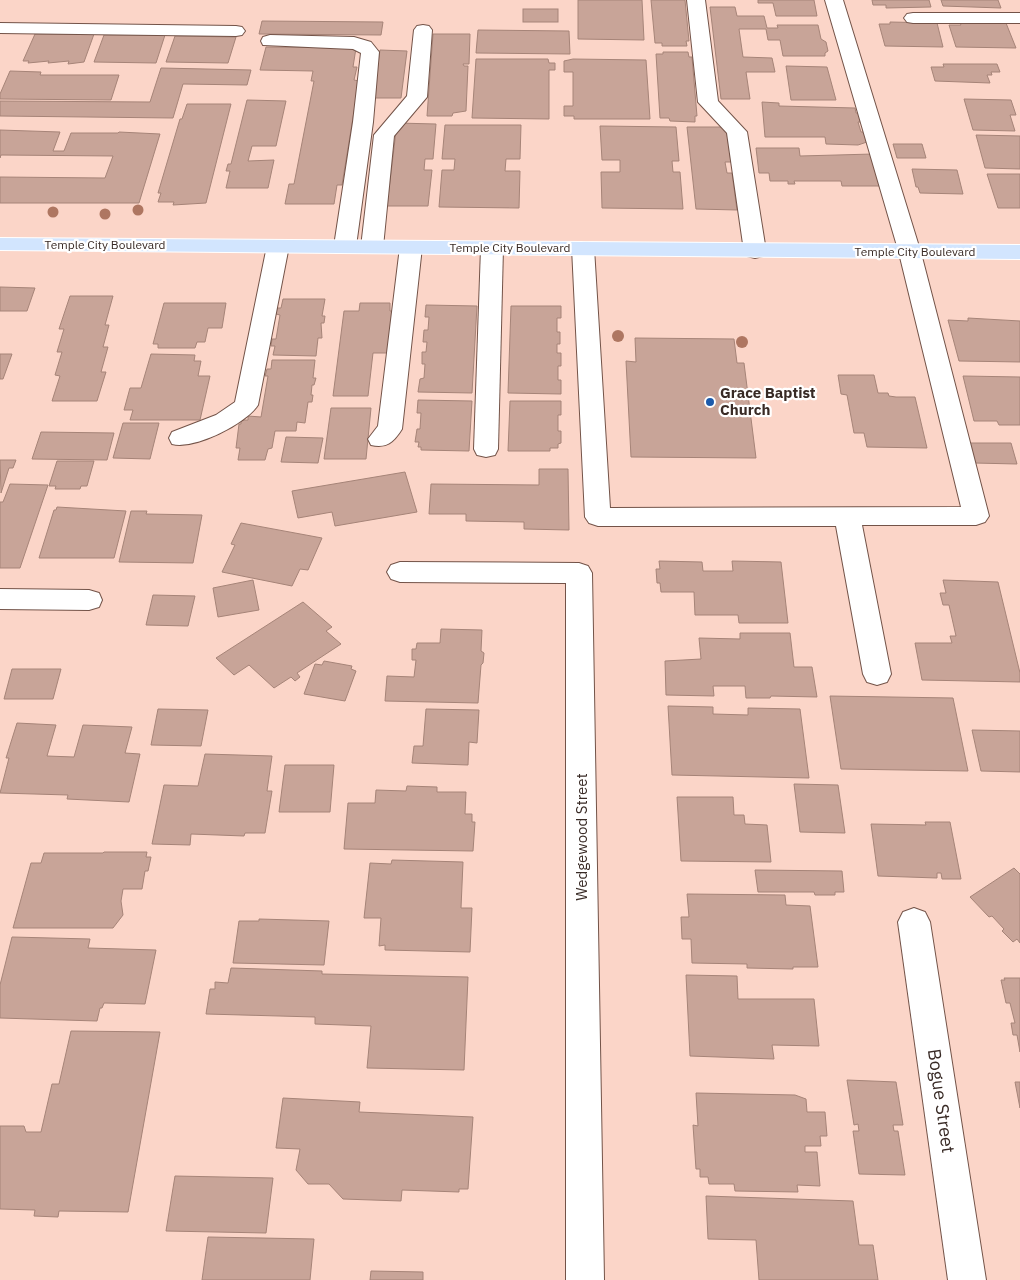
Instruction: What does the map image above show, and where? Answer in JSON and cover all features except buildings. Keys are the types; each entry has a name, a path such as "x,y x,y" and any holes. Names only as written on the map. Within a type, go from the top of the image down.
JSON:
{"main road":[{"name":"Temple City Boulevard","path":"0,244 583,248 910,253 1020,252"}],"street":[{"path":"696,0 708,102 737,132 755,251"},
{"path":"583,248 598,517 976,516 910,253 834,0"},
{"path":"913,18 1020,18"},
{"path":"0,28 236,31"},
{"path":"372,247 384,135 417,96 423,30"},
{"path":"270,41 354,44 364,46 370,52 363,122 346,246"},
{"path":"180,438 232,417 241,412 246,405 278,246"},
{"path":"380,440 390,429 411,247"},
{"path":"486,449 492,248"},
{"path":"847,516 877,674"},
{"name":"Wedgewood Street","path":"400,572 579,573 585,1280"},
{"path":"0,600 89,600"},
{"name":"Bogue Street","path":"914,922 967,1280"}],"place":[{"name":"Grace Baptist Church","path":"710,402"}]}
